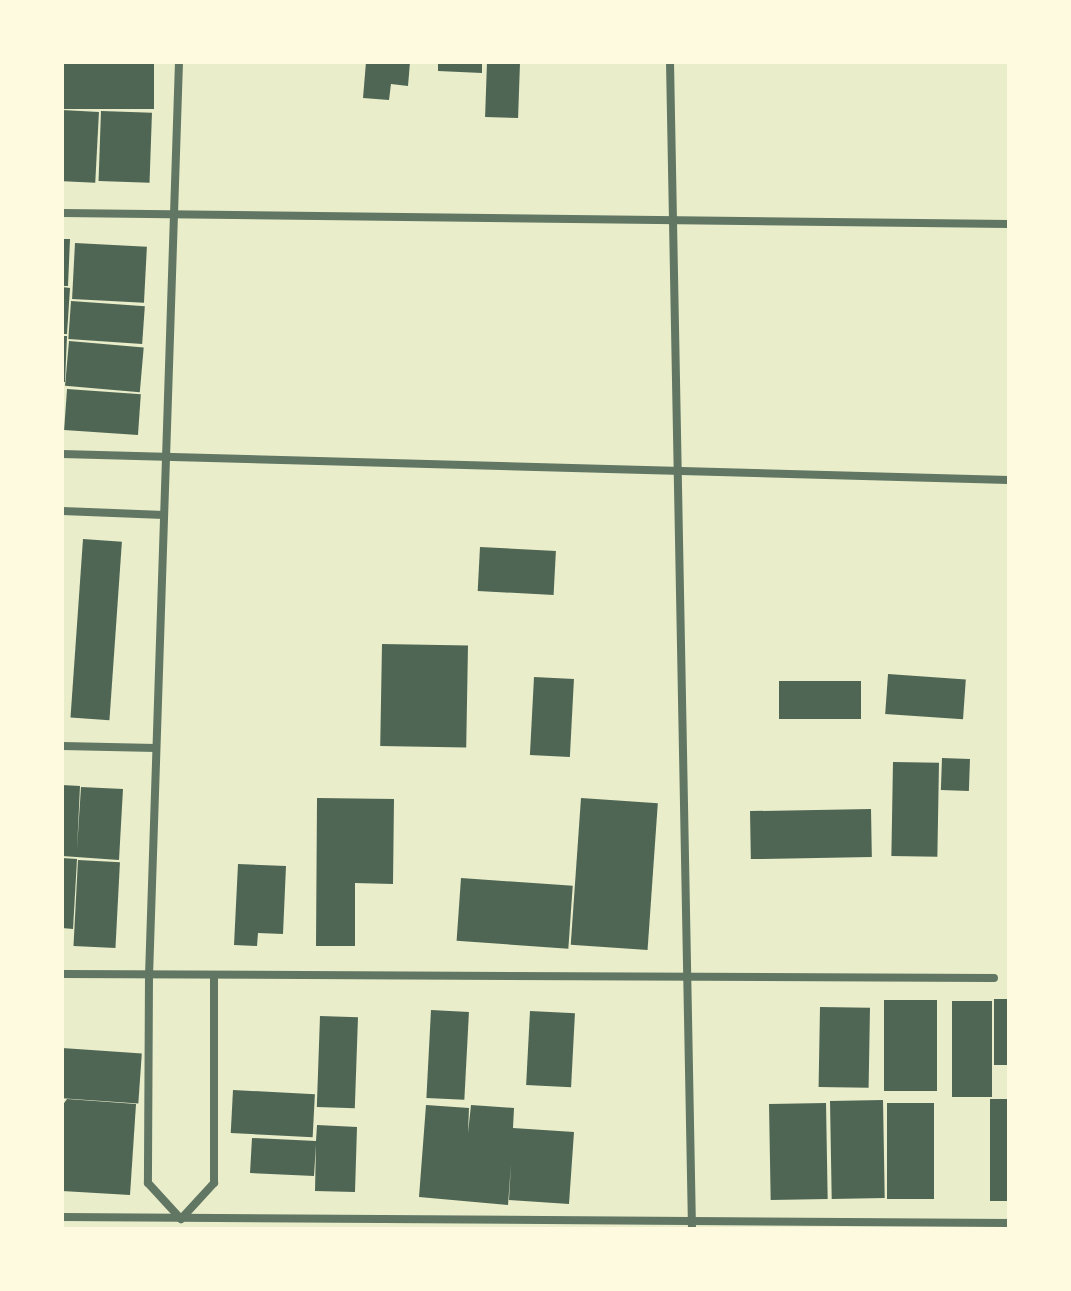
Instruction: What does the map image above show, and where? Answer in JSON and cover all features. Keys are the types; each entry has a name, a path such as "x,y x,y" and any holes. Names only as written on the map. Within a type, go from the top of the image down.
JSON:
{"street":[{"path":"179,62 149,975 148,1183 181,1224"},
{"path":"670,62 692,1224"},
{"path":"62,213 1009,224"},
{"path":"62,454 1009,480"},
{"path":"62,511 164,515"},
{"path":"62,746 156,748"},
{"path":"62,974 687,974 994,978"},
{"path":"181,1224 214,1183 214,975"},
{"path":"62,1217 181,1224 1009,1223"}],"building":[{"path":"62,62 154,62 154,109 62,109"},
{"path":"366,62 410,62 408,86 391,84 389,100 363,98"},
{"path":"438,62 482,62 482,73 438,71"},
{"path":"487,62 520,63 518,118 485,117"},
{"path":"62,110 99,112 95,183 62,181"},
{"path":"101,111 152,113 150,183 99,181"},
{"path":"62,239 70,239 68,286 62,286"},
{"path":"75,243 147,247 144,303 72,299"},
{"path":"62,287 70,288 67,334 62,334"},
{"path":"71,301 145,306 142,344 68,339"},
{"path":"62,336 67,336 65,382 62,382"},
{"path":"69,341 144,348 140,392 65,386"},
{"path":"67,389 141,394 138,435 64,430"},
{"path":"83,539 122,542 109,720 71,718"},
{"path":"480,547 556,551 554,595 478,591"},
{"path":"382,644 468,646 466,747 380,746"},
{"path":"888,674 966,679 963,719 885,714"},
{"path":"534,677 574,679 570,757 530,755"},
{"path":"779,681 861,681 861,719 779,719"},
{"path":"942,758 970,759 969,791 941,790"},
{"path":"893,762 939,763 937,857 891,856"},
{"path":"62,785 80,786 77,849 81,787 123,789 119,860 62,856"},
{"path":"317,798 394,799 393,884 355,883 355,946 316,946"},
{"path":"581,798 658,803 648,950 571,945"},
{"path":"871,809 872,857 751,859 750,811"},
{"path":"62,858 77,859 73,929 62,928"},
{"path":"78,860 120,862 115,948 73,946"},
{"path":"238,864 286,866 283,934 258,933 257,946 234,945"},
{"path":"461,878 573,886 568,949 457,941"},
{"path":"994,999 1009,999 1009,1065 994,1065"},
{"path":"884,1000 937,1000 937,1091 884,1091"},
{"path":"952,1001 992,1001 992,1097 952,1097"},
{"path":"820,1007 870,1008 869,1088 819,1087"},
{"path":"431,1010 469,1012 464,1100 426,1098"},
{"path":"530,1011 575,1013 571,1087 526,1085"},
{"path":"320,1016 358,1017 355,1108 317,1107"},
{"path":"62,1048 142,1054 138,1103 62,1098"},
{"path":"233,1090 315,1094 313,1137 231,1133"},
{"path":"67,1099 136,1104 130,1195 62,1191 62,1106"},
{"path":"990,1099 1009,1099 1009,1201 990,1201"},
{"path":"883,1100 885,1198 832,1199 830,1101"},
{"path":"826,1103 828,1199 771,1200 769,1104"},
{"path":"887,1103 934,1103 934,1199 887,1199"},
{"path":"426,1105 469,1108 468,1133 471,1105 514,1108 513,1128 574,1132 569,1204 509,1200 511,1164 508,1205 419,1197"},
{"path":"317,1125 357,1127 355,1192 315,1191 316,1144 314,1176 250,1173 252,1138 316,1141"}]}
